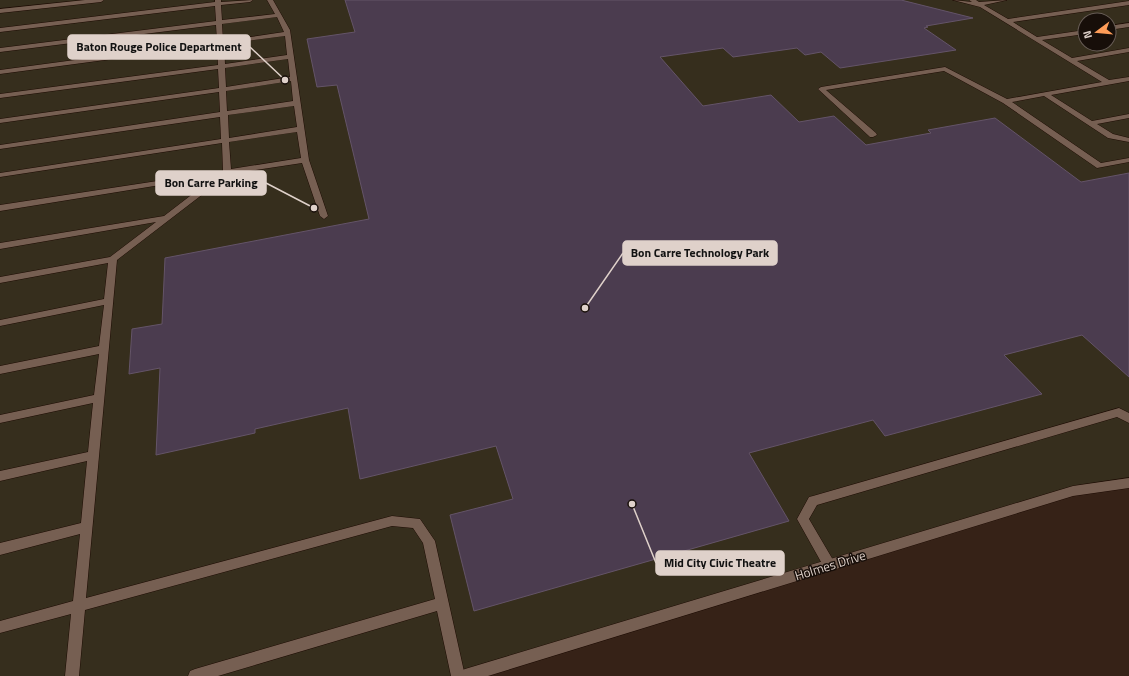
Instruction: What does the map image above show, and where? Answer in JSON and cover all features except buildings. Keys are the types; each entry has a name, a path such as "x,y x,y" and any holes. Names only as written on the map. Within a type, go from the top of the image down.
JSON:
{"street":[{"path":"0,11 101,0"},
{"path":"0,30 218,2 250,0"},
{"path":"270,0 287,30 305,160 324,216"},
{"path":"956,0 985,8"},
{"path":"972,0 1107,82"},
{"path":"978,4 1004,0"},
{"path":"218,2 226,172"},
{"path":"1007,21 1129,3"},
{"path":"0,50 278,15"},
{"path":"1117,27 1129,25"},
{"path":"1037,39 1077,33"},
{"path":"0,72 287,34"},
{"path":"1070,60 1129,50"},
{"path":"0,96 290,57"},
{"path":"872,135 821,88 944,69 1006,101 1100,166 1129,160"},
{"path":"0,121 222,90 294,78"},
{"path":"1006,101 1129,79"},
{"path":"1045,94 1111,136 1129,140"},
{"path":"0,147 297,103"},
{"path":"1091,123 1129,116"},
{"path":"0,175 300,129"},
{"path":"0,208 305,160"},
{"path":"0,280 113,259 226,172"},
{"path":"0,246 167,218"},
{"path":"72,676 113,259"},
{"path":"0,322 108,301"},
{"path":"0,370 104,349"},
{"path":"0,419 99,398"},
{"path":"830,565 803,518 813,501 1119,412 1129,419"},
{"path":"0,476 94,455"},
{"name":"Holmes Drive","path":"465,676 1073,491 1129,483"},
{"path":"0,627 392,521 416,523 429,541 458,676"},
{"path":"0,549 87,527"},
{"path":"195,676 442,603"}],"shaded area":[{"path":"0,0 1129,0 1129,483 1073,491 465,676 0,676"}],"place":[{"name":"Baton Rouge Police Department","path":"285,80"},
{"name":"Bon Carre Parking","path":"314,208"},
{"name":"Bon Carre Technology Park","path":"585,308"},
{"name":"Mid City Civic Theatre","path":"632,504"}]}
